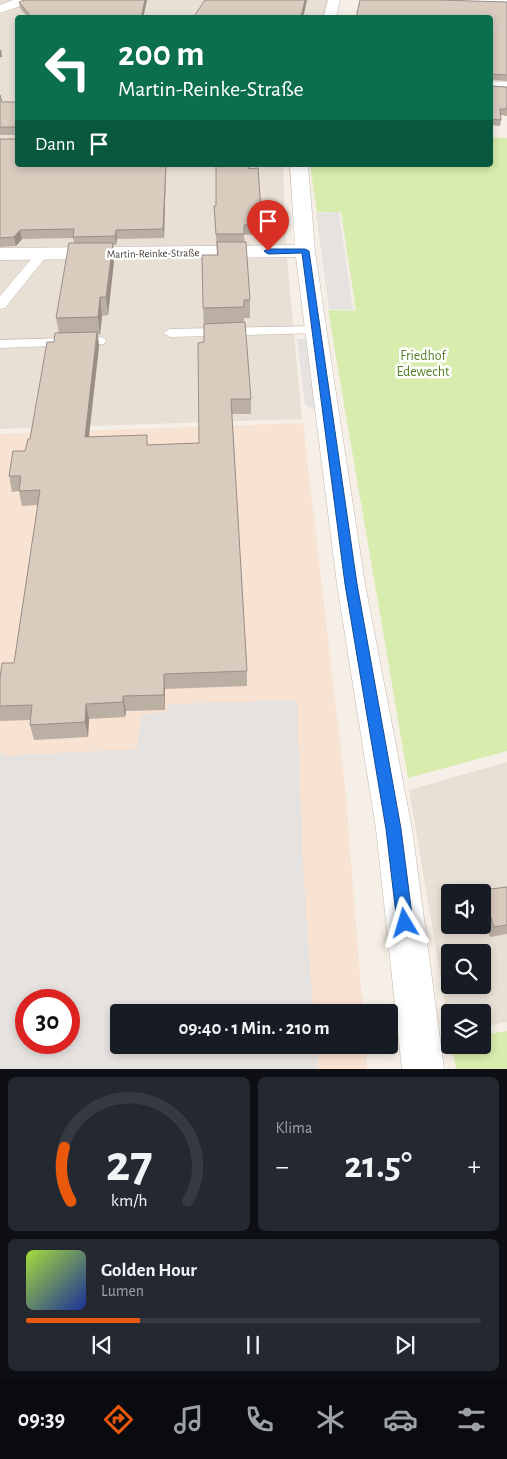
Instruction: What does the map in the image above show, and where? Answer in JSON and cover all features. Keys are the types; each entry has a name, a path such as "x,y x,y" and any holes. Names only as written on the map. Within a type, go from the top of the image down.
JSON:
{"street":[{"path":"0,9 25,0"},
{"path":"331,15 334,0"},
{"path":"439,0 507,2"},
{"path":"493,86 507,87"},
{"path":"299,167 305,251 351,584 394,829 421,1064"},
{"name":"Martin-Reinke-Straße","path":"0,254 305,251"}],"lane":[{"path":"0,305 42,254"},
{"path":"170,333 316,330"},
{"path":"0,344 99,342"}],"shaded area":[{"path":"0,0 331,0 325,15 15,15 15,167 283,167 286,248 302,419 0,429"},
{"path":"339,212 353,310 329,309 316,213"},
{"path":"297,339 307,339 316,410 305,405"},
{"path":"303,423 345,786 362,1004 110,1004 110,1054 366,1054 367,1069 0,1069 0,434"},
{"path":"297,700 303,865 312,1004 110,1004 110,1054 317,1054 318,1069 0,1069 0,751 3,756 137,749 141,714 167,712 168,704"},
{"path":"507,762 507,1022 491,1025 491,1004 445,1004 444,994 491,994 491,944 441,944 441,979 409,790"}],"green space":[{"name":"Friedhof Edewecht","path":"493,137 507,138 507,751 408,778 328,310 356,311 341,212 317,212 310,167 493,167"},
{"path":"507,1031 507,1069 456,1069 454,1054 491,1054 491,1034"}],"building":[{"path":"25,0 145,0 142,15 30,15 19,2"},
{"path":"205,0 305,0 301,15 195,15"},
{"path":"360,0 507,2 507,75 493,74 493,15 357,15"},
{"path":"493,86 507,87 507,109 500,109 501,120 493,119"},
{"path":"0,95 2,102 15,102 15,127 0,127"},
{"path":"0,139 15,139 15,167 166,167 163,229 116,230 115,236 73,237 74,229 20,230 14,237 0,238"},
{"path":"216,167 258,168 262,224 244,225 244,234 216,234 214,206 216,206"},
{"path":"217,242 246,242 250,300 244,300 244,307 203,308 202,255 218,255"},
{"path":"69,243 113,243 106,297 100,297 98,317 56,318"},
{"path":"245,322 251,399 231,399 247,671 164,674 164,695 123,696 123,702 86,704 85,722 30,725 32,705 0,706 0,678 2,663 14,663 40,490 19,491 21,476 9,476 13,451 25,451 28,439 30,439 47,342 54,342 55,333 97,332 85,437 147,435 147,445 199,443 198,343 204,342 204,324"},
{"path":"507,887 507,925 494,927 491,918 491,889"}],"route":[{"path":"268,251 305,251 351,584 394,829 405,923"}]}
